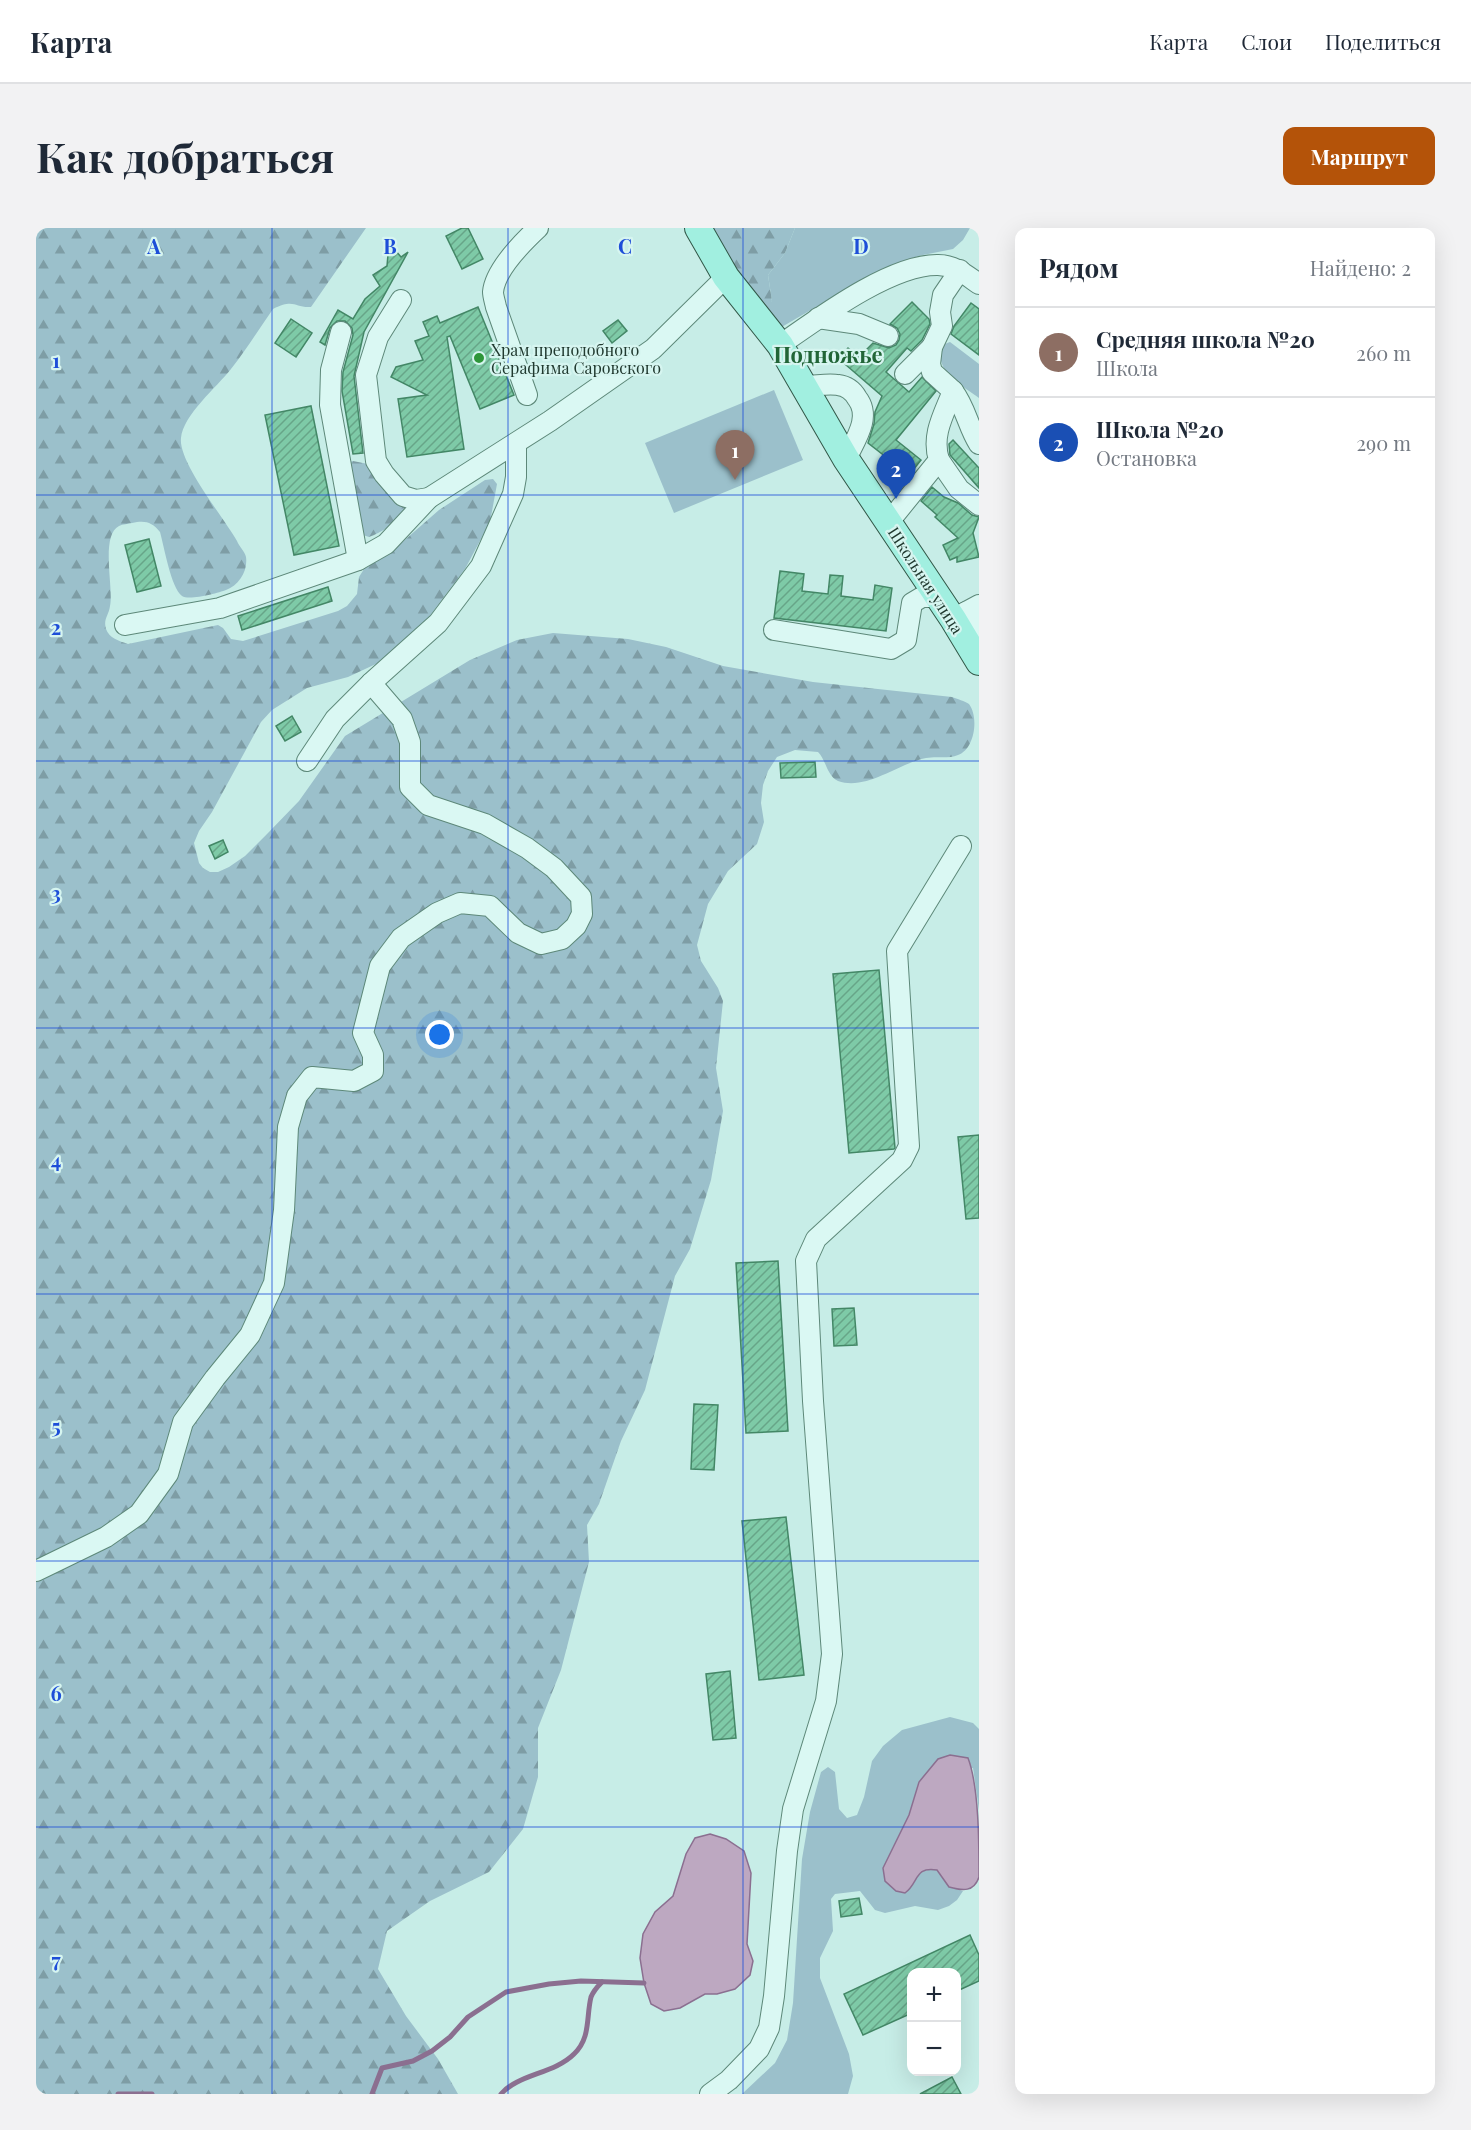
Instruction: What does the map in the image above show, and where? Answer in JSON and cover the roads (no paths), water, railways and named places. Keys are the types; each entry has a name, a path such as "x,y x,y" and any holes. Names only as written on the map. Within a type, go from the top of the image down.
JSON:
{"main road":[{"name":"Школьная улица","path":"698,228 726,277 780,345 846,459 938,597 966,612 979,662"}],"lane":[{"path":"527,395 496,307 493,292 502,270 525,240 538,228"},
{"path":"780,345 818,318 881,281 902,272 922,266 939,265 960,270 979,284"},
{"path":"960,270 943,295 940,312 942,326 932,347 930,364 932,372 953,391 965,409 972,433 979,444"},
{"path":"126,625 220,608 358,560 386,544 429,498 516,444 653,349 726,277"},
{"path":"401,300 378,337 366,375 376,461 403,496 416,500 429,498"},
{"path":"818,318 859,324 888,336"},
{"path":"341,332 331,370 330,405 358,560"},
{"path":"905,374 932,347"},
{"path":"805,387 837,385 846,387 862,403 864,412 861,428 846,459"},
{"path":"953,391 938,428 936,441 939,460 959,489 979,505"},
{"path":"307,761 335,719 438,623 481,566 513,494 516,477 516,444"},
{"path":"888,523 939,460"},
{"path":"774,630 891,649 906,640 912,603 922,597 938,597"},
{"path":"966,612 979,631"},
{"path":"36,1571 106,1537 139,1514 168,1474 183,1422 214,1378 250,1335 274,1283 284,1210 288,1127 297,1096 312,1077 354,1081 373,1071 373,1054 363,1034 380,966 401,938 437,913 460,903 490,906 518,933 541,944 562,939 576,926 582,914 581,897 554,868 526,848 485,824 428,805 410,787 410,742 402,719 371,683"},
{"path":"710,2094 729,2080 759,2049 768,2028 774,1996 793,1809 826,1701 832,1654 813,1401 806,1261 816,1239 902,1161 909,1146 897,951 961,846"}],"waterway":[{"path":"372,2094 382,2068 413,2061 432,2051 450,2037 468,2017 506,1992 581,1981 644,1983"},
{"path":"501,2094 517,2082 557,2066 574,2054 586,2034 591,1997 602,1982"},
{"path":"118,2094 152,2094"}],"place":[{"name":"Храм преподобного Серафима Саровского","path":"479,358"},
{"name":"Средняя школа №20","path":"735,480"},
{"name":"Школа №20","path":"896,499"}],"district":[{"name":"Подножье","path":"828,354"}]}
